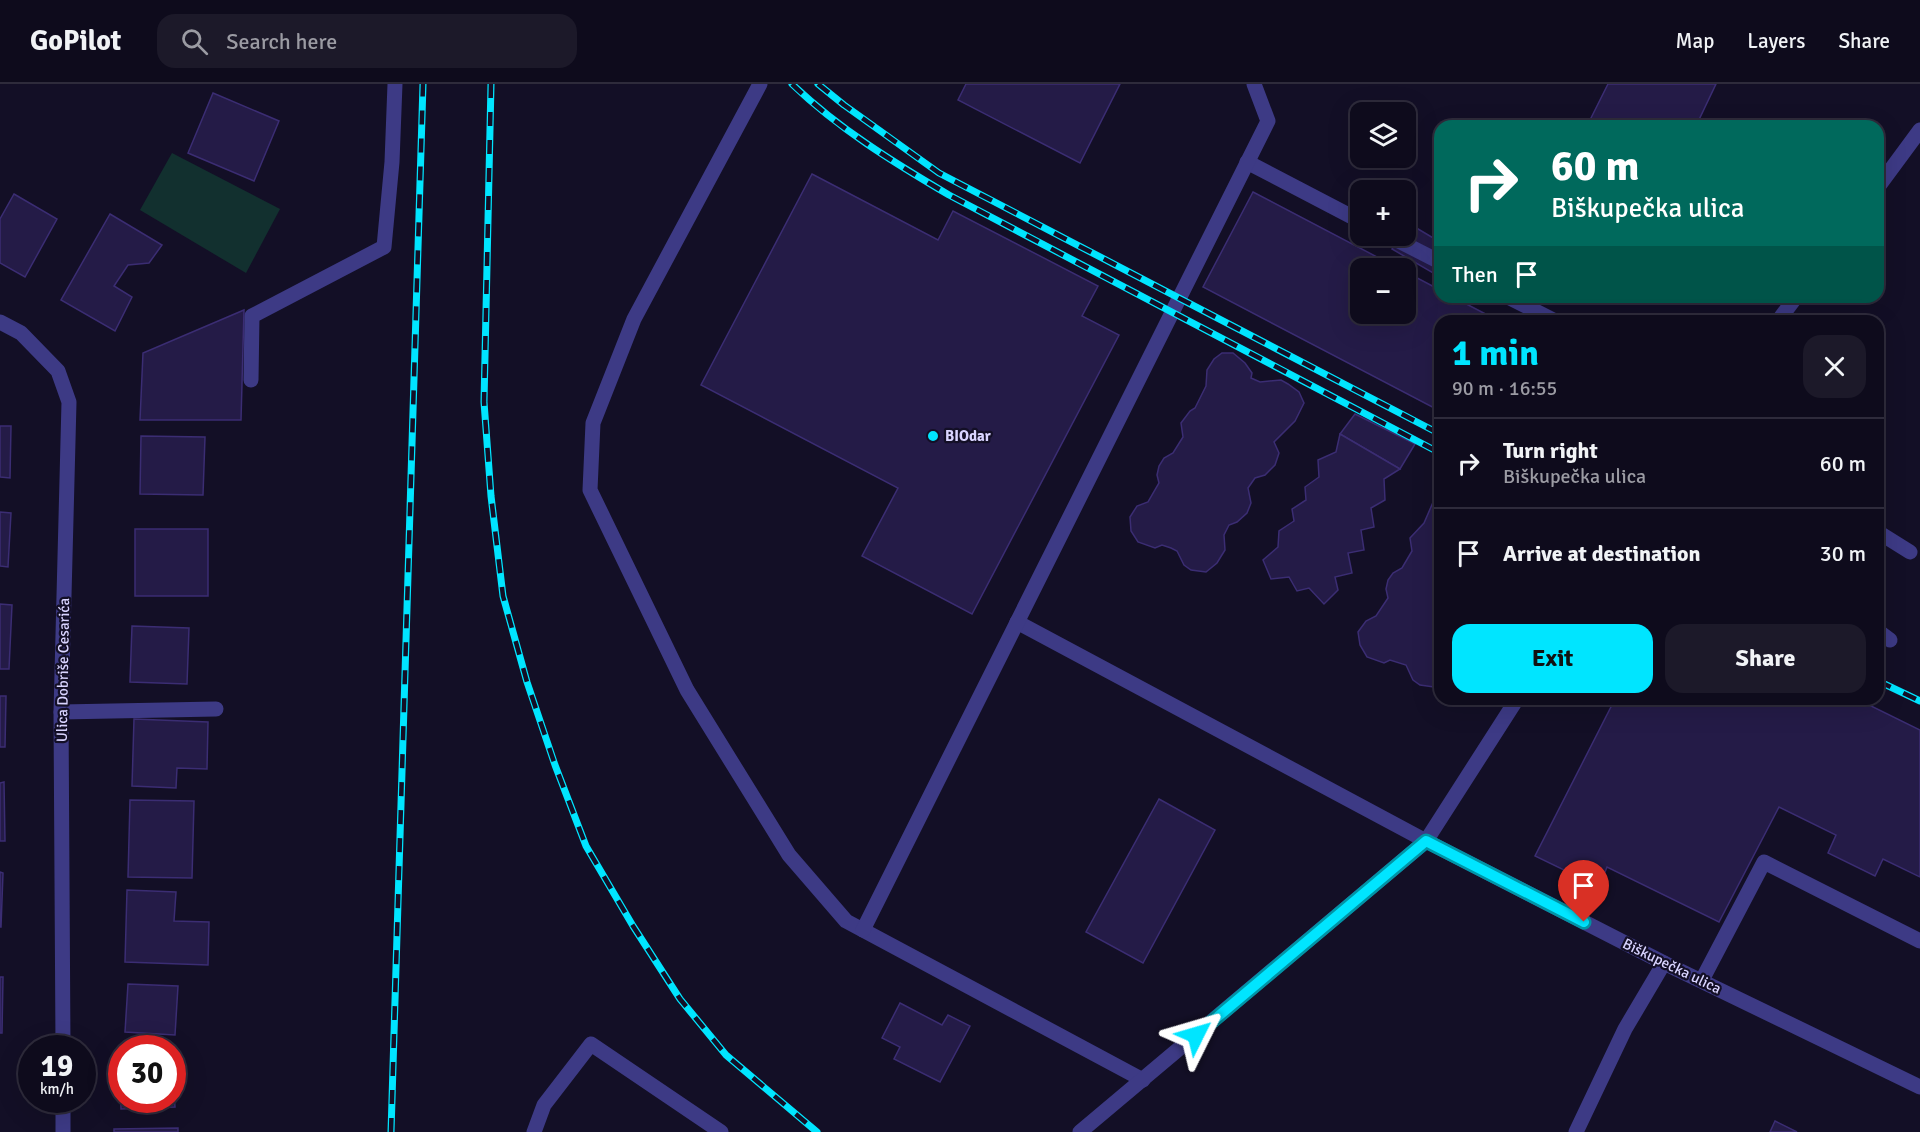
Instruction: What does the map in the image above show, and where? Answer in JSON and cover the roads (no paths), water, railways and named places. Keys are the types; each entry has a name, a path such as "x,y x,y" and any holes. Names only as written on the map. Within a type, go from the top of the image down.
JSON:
{"street":[{"path":"251,380 252,316 384,247 392,162 395,84"},
{"path":"760,84 634,319 593,423 590,490 687,690 789,855 846,921 1143,1080"},
{"path":"863,930 1268,121 1254,84"},
{"path":"1884,179 1920,130"},
{"path":"1247,162 1350,216"},
{"path":"1409,246 1434,259"},
{"path":"1520,303 1543,315"},
{"name":"Ulica Dobriše Cesarića","path":"0,322 21,333 58,371 69,402 61,712 63,1035"},
{"path":"1884,536 1910,552"},
{"name":"Biškupečka ulica","path":"1017,622 1426,841 1664,963 1920,1087"},
{"path":"1080,1132 1426,841 1513,705"},
{"path":"61,712 216,709"},
{"path":"1702,980 1764,862 1920,941"},
{"path":"1576,1132 1625,1029 1664,963"},
{"path":"534,1132 544,1106 591,1044 721,1132"},
{"path":"63,1113 63,1132"}],"railway":[{"path":"391,1132 423,84"},
{"path":"491,84 484,402 491,496 503,596 527,682 586,846 633,926 680,999 726,1055 817,1132"},
{"path":"792,84 828,116 887,157 949,195 1434,450"},
{"path":"818,84 939,173 1434,431"},
{"path":"1884,684 1920,701"}],"place":[{"name":"BIOdar","path":"933,436"}]}
